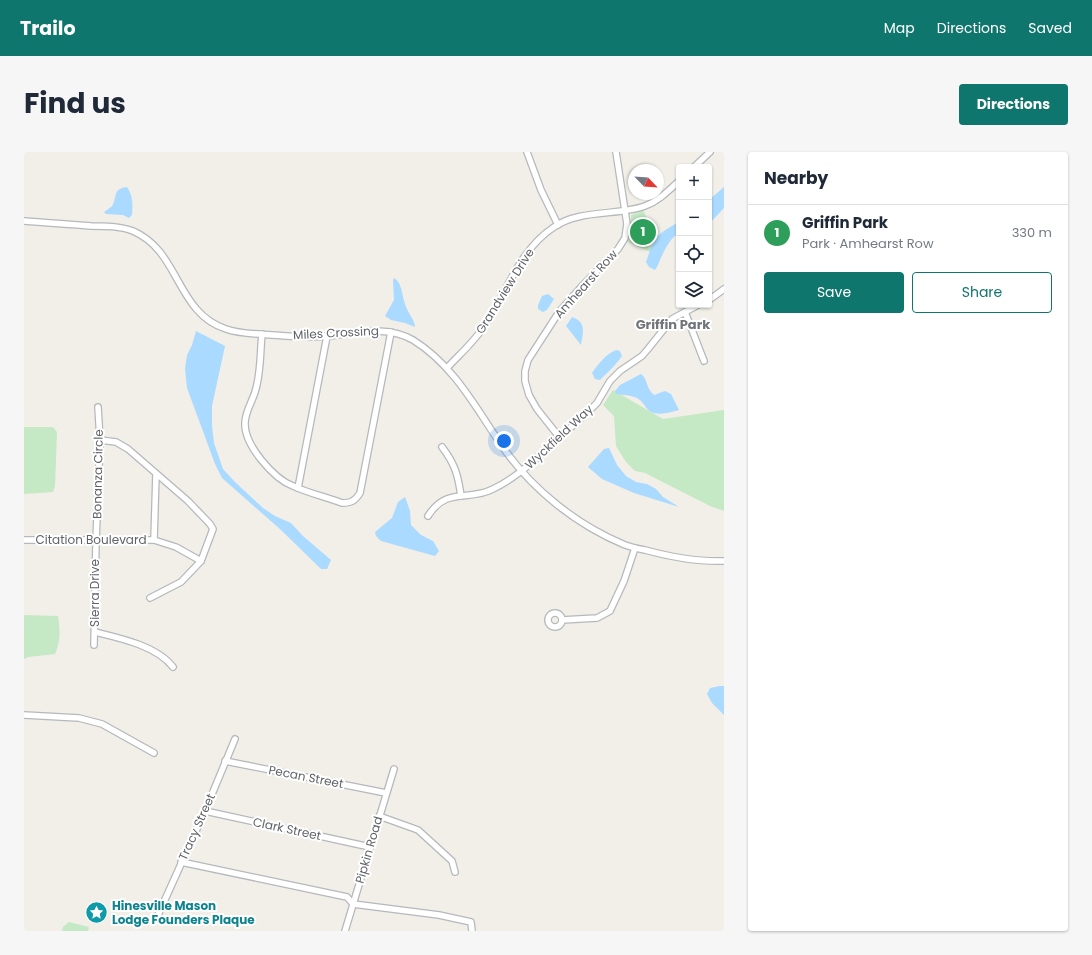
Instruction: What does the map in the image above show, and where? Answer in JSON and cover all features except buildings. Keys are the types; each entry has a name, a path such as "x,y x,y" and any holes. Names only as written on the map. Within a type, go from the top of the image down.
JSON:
{"street":[{"path":"527,152 541,190 558,225"},
{"name":"Amhearst Row","path":"560,438 537,409 529,395 525,380 525,371 528,360 569,300 623,243 627,231 616,152"},
{"path":"697,164 710,152"},
{"name":"Grandview Drive","path":"447,368 478,336 486,325 524,255 540,238 558,225 580,217 644,206 655,201 676,184"},
{"name":"Miles Crossing","path":"24,221 114,227 135,232 151,242 161,253 187,297 201,315 223,328 233,331 262,334 327,336 376,330 391,332 414,340 447,368 473,401 505,450 522,471 546,496 566,512 600,532 635,548 669,557 705,561 724,561"},
{"path":"712,298 724,289"},
{"name":"Wyckfield Way","path":"428,516 433,507 442,500 451,496 460,496 490,490 508,482 522,471 560,438 596,403 610,381 620,371 642,356 672,319 692,308"},
{"path":"685,312 704,361"},
{"path":"262,334 257,382 244,424 246,435 257,455 268,468 288,484 342,503 349,503 355,500 360,494 391,332"},
{"path":"298,488 327,336"},
{"name":"Bonanza Circle","path":"96,541 100,440 98,407"},
{"path":"100,440 116,442 123,445 188,501 213,529 210,541 201,562 181,582 150,598"},
{"path":"442,447 453,464 458,476 460,496"},
{"path":"154,540 156,474"},
{"name":"Citation Boulevard","path":"24,540 154,540 176,547 201,562"},
{"name":"Sierra Drive","path":"94,645 96,541"},
{"path":"562,620 597,618 610,611 624,581 635,548"},
{"path":"95,632 126,639 167,659 174,667"},
{"path":"24,715 79,718 102,724 154,753"},
{"name":"Tracy Street","path":"158,915 205,811 235,739"},
{"name":"Pecan Street","path":"225,761 386,793"},
{"name":"Pipkin Road","path":"345,931 394,769"},
{"name":"Clark Street","path":"205,811 370,847"},
{"path":"379,816 418,830 452,861 455,872"},
{"path":"181,862 347,897 353,904 450,917 472,922 472,931"}],"green space":[{"path":"643,210 650,225 658,235 650,252 628,242 631,234 631,215"},
{"path":"613,390 663,419 724,410 724,511 710,506 645,473 635,471 626,462 616,446 614,416 603,405"},
{"path":"24,427 53,427 57,432 55,486 53,492 24,494"},
{"path":"24,615 58,616 60,635 55,654 28,657 24,659"},
{"path":"69,922 89,927 88,931 62,931 63,927"}],"water":[{"path":"127,187 131,197 132,215 129,218 123,215 106,214 104,212 112,206 117,191"},
{"path":"724,187 724,208 712,221 712,200 712,197"},
{"path":"676,224 676,235 669,243 655,270 649,267 646,262 654,241 665,230"},
{"path":"394,278 399,283 406,307 415,327 391,320 385,316 394,300"},
{"path":"548,294 554,299 547,310 543,312 538,309 538,305 542,296"},
{"path":"572,317 580,322 583,328 581,345 566,326"},
{"path":"196,331 225,346 212,406 214,443 223,469 263,508 275,516 291,523 303,536 331,560 327,569 321,569 281,530 222,478 215,464 187,388 185,369 187,355"},
{"path":"616,350 620,351 622,356 620,359 600,380 595,379 592,373 605,357"},
{"path":"641,374 645,379 651,393 654,395 665,391 671,394 679,410 657,414 649,411 638,398 616,394 615,391 620,385"},
{"path":"609,448 617,465 626,476 636,482 647,484 656,489 663,497 679,507 634,493 602,479 588,467 604,449"},
{"path":"405,497 410,511 411,525 421,535 433,541 439,551 435,556 381,541 376,536 375,532 392,518 398,502"},
{"path":"724,686 724,715 712,703 707,694 710,688"}],"place":[{"name":"Griffin Park","path":"643,232"},
{"name":"Hinesville Mason Lodge Founders Plaque","path":"97,913"}],"district":[{"name":"Griffin Park","path":"673,324"}]}
